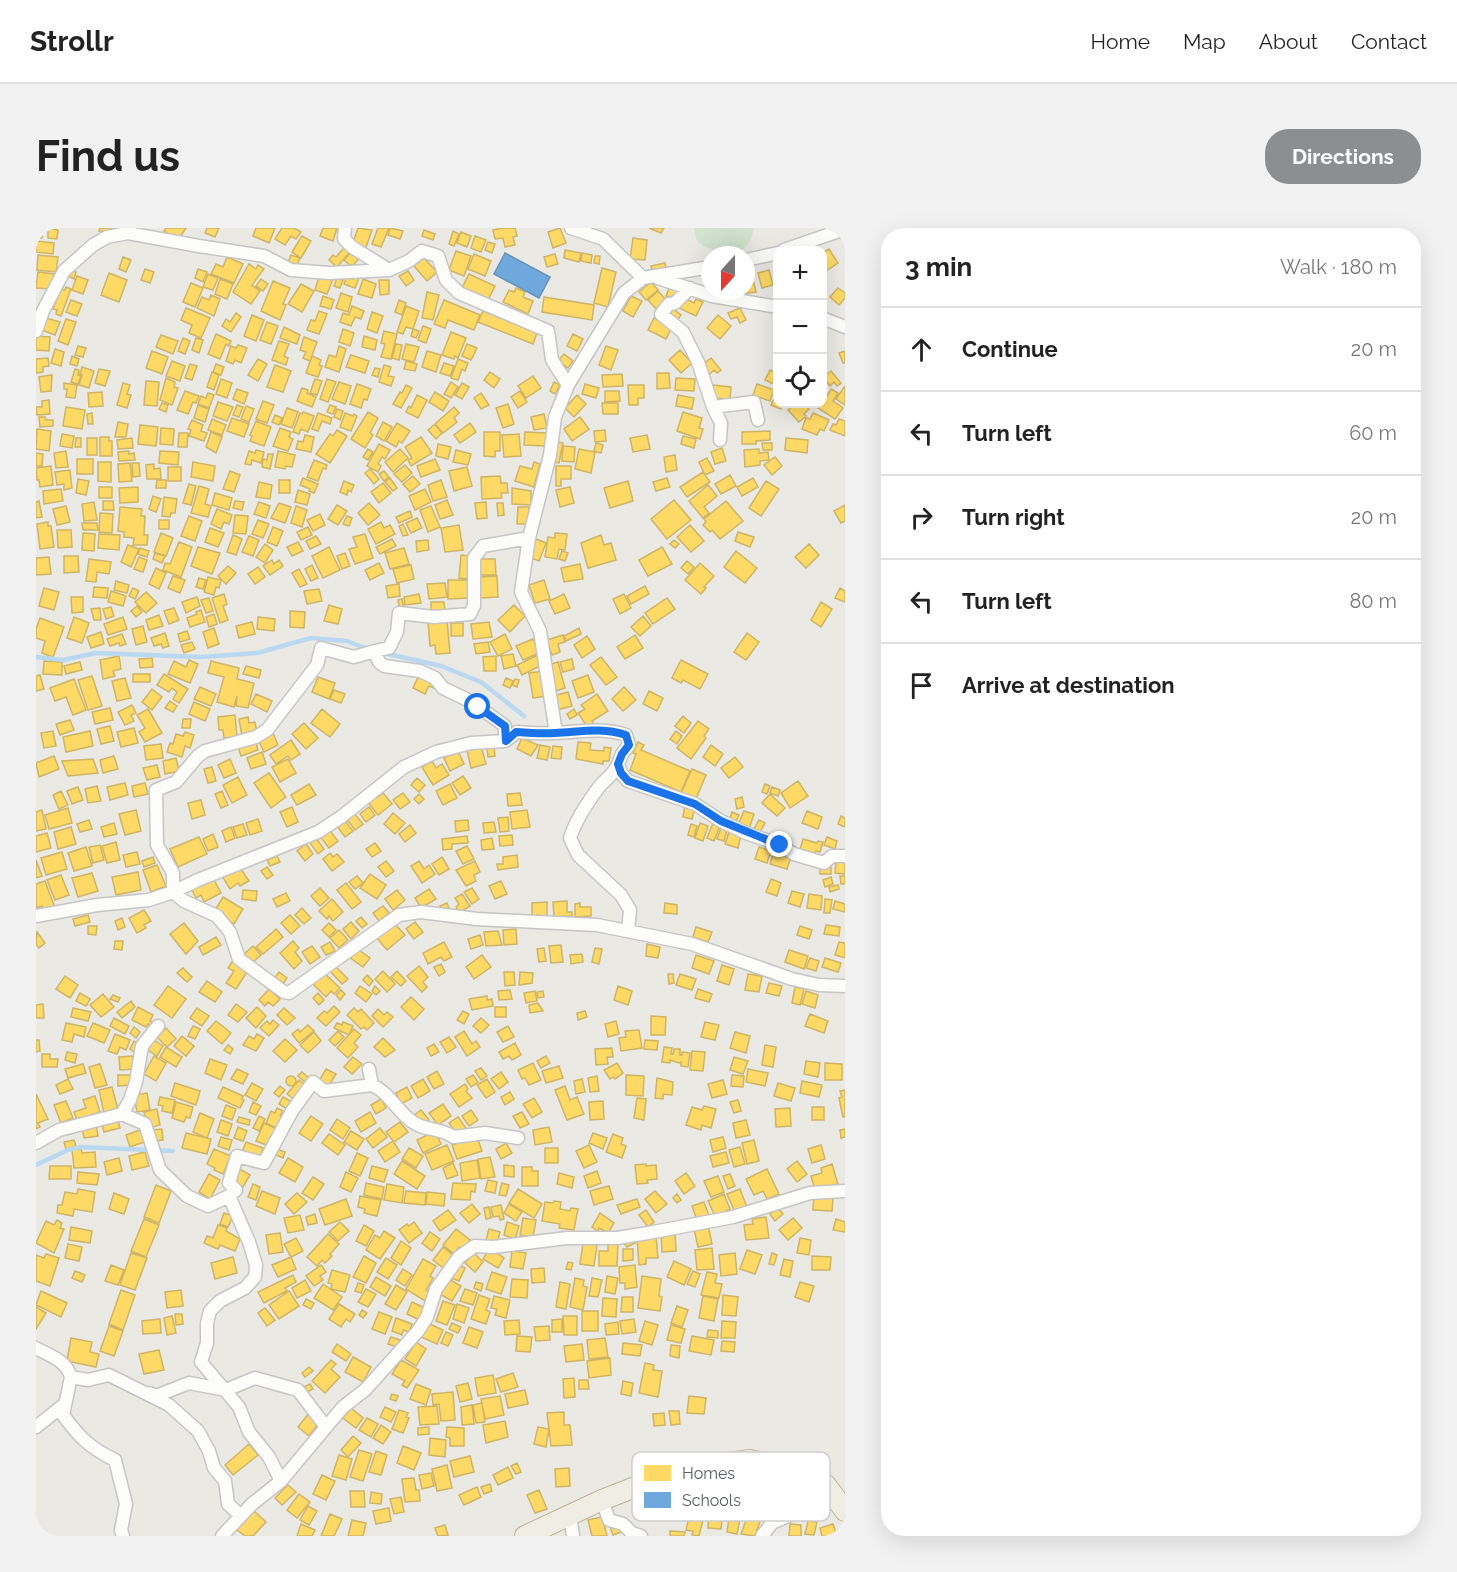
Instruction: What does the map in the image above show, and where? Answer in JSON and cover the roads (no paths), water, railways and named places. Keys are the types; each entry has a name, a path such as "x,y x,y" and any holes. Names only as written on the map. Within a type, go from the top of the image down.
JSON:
{"highway":[{"path":"525,1536 632,1488"},
{"path":"830,1491 845,1511"}],"street":[{"path":"345,228 344,239 352,247 389,270"},
{"path":"571,228 605,234 643,278"},
{"path":"796,246 845,230"},
{"path":"36,331 43,311 64,271 93,245 106,237 128,233 154,233 264,256 291,270 329,273 389,270 409,261 422,250 438,256 446,280 459,293 548,330 552,360 568,385"},
{"path":"755,258 773,254"},
{"path":"556,733 540,631 521,592 529,538 550,455 555,417 568,385 624,293 643,278 657,278 701,269"},
{"path":"657,278 712,296 773,306"},
{"path":"690,288 675,303 669,304 661,314 683,332 698,362 713,407 721,423 720,440"},
{"path":"827,320 845,327"},
{"path":"713,407 754,402 758,420"},
{"path":"173,892 173,873 157,845 156,790 176,782 205,751 256,736 267,730 316,665 321,648 354,657 389,648 397,632 399,613 434,617 470,614 474,606 474,558 483,546 529,538"},
{"path":"375,651 379,662 384,666 420,671 435,678 450,693 472,702 505,726 506,741"},
{"path":"36,916 97,905 149,900 173,892 318,832 341,817 404,767 436,752 471,743 506,741 516,732 556,733 611,730 626,735 629,745 622,754 615,773 601,784 576,822 570,838 578,855 621,895 630,910 628,931"},
{"path":"618,764 621,773 628,781 695,804 721,821 780,845 794,854 824,863 832,856 845,856"},
{"path":"173,892 184,901 217,916 230,932 239,959 284,992 289,993 366,937 399,915 410,912 477,919 597,925 692,944 792,979 819,985 845,986"},
{"path":"122,1114 136,1082 142,1046 158,1026"},
{"path":"369,1069 372,1085"},
{"path":"37,1143 59,1130 122,1114 145,1124 160,1170 187,1196 208,1206 236,1190 229,1183 237,1156 264,1163 292,1111 313,1082 324,1090 372,1085 382,1089 398,1110 419,1126 443,1130 454,1137 485,1133 518,1138"},
{"path":"222,1536 264,1493 281,1481 343,1407 365,1390 418,1331 427,1317 436,1289 459,1257 475,1246 493,1247 567,1238 617,1238 733,1217 810,1193 845,1191"},
{"path":"229,1196 249,1242 256,1265 255,1277 245,1288 220,1301 210,1311 207,1323 207,1343 201,1362 239,1407 249,1432 269,1457 281,1481"},
{"path":"36,1348 61,1361 69,1369 71,1377 63,1415 80,1437 94,1450 115,1460 126,1504 121,1530 123,1536"},
{"path":"71,1377 88,1380 109,1375 156,1396 189,1383 226,1390 255,1378 298,1390 326,1426"},
{"path":"140,1389 169,1405 198,1431 209,1451 214,1468 225,1481 228,1504 241,1516"},
{"path":"36,1427 65,1404"},
{"path":"602,1500 609,1520 623,1524 632,1533 641,1536"},
{"path":"570,1515 573,1536"},
{"path":"762,1536 772,1523 777,1521"}],"waterway":[{"path":"36,657 63,660 96,653 201,657 257,653 311,638 347,641 370,650"},
{"path":"384,653 441,666 481,682 524,716"},
{"path":"36,1165 80,1147 173,1151"}]}
